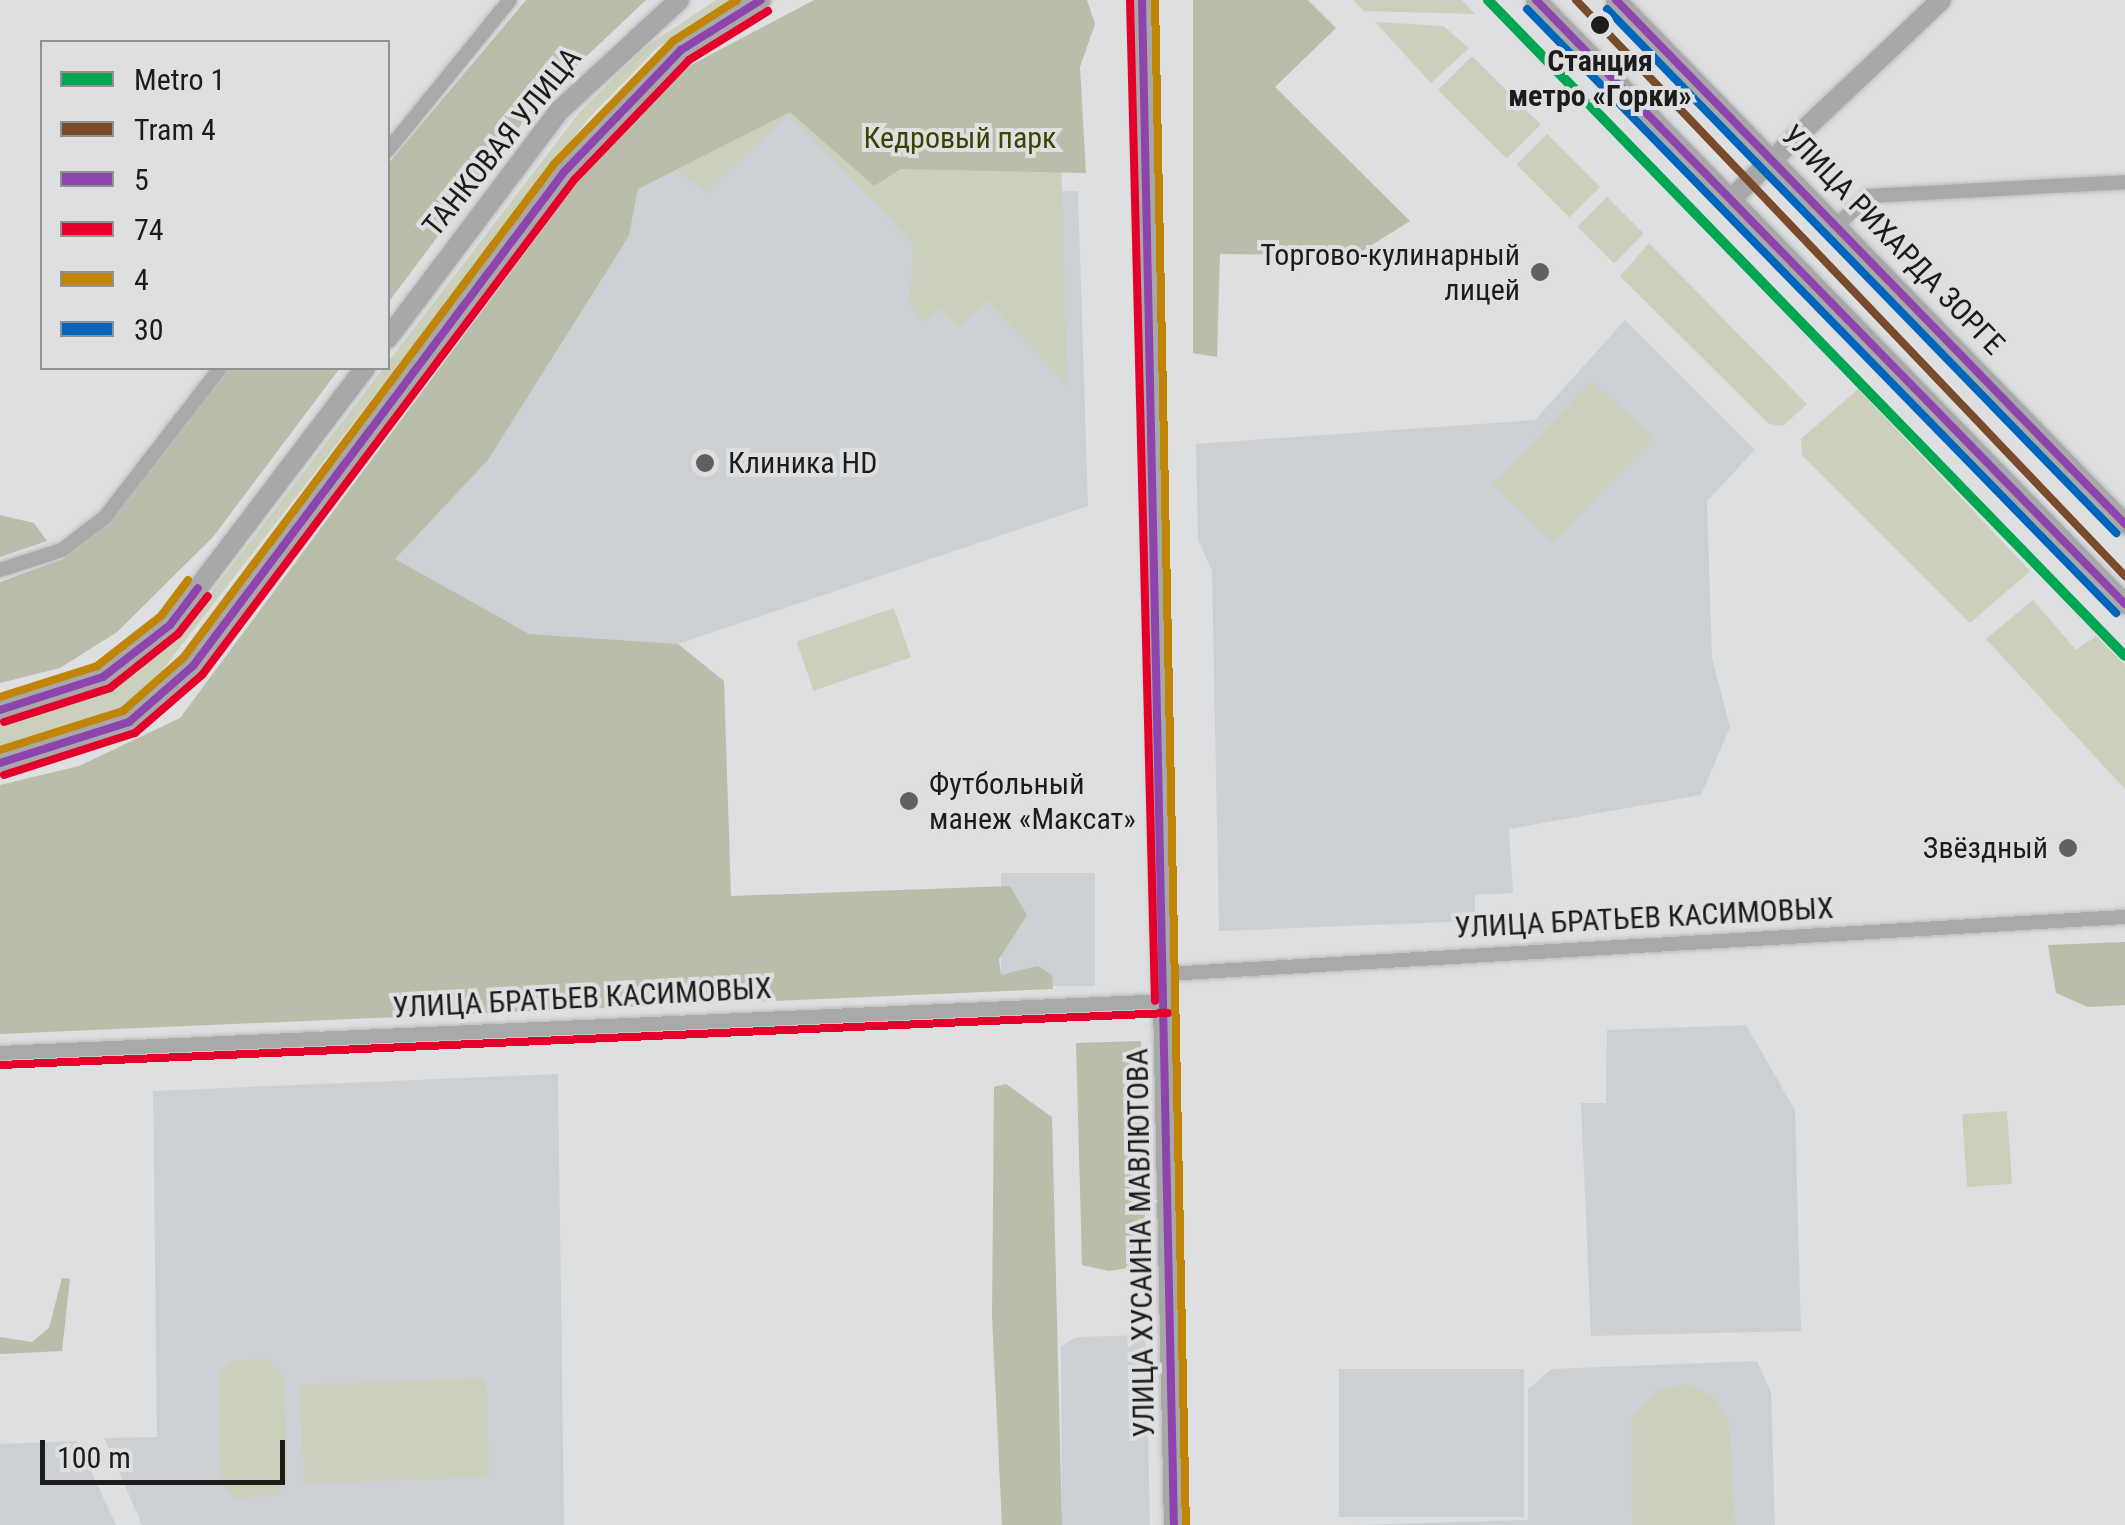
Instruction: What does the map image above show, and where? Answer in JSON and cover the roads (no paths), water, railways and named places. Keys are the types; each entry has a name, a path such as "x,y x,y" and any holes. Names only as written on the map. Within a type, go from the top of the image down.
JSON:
{"main road":[{"name":"ТАНКОВАЯ УЛИЦА","path":"390,335 560,110 679,0"},
{"path":"0,762 130,722 193,666 564,172 682,50 761,0"},
{"name":"УЛИЦА ХУСАИНА МАВЛЮТОВА","path":"1142,0 1167,974 1174,1525"},
{"path":"1536,0 2125,604"},
{"name":"УЛИЦА РИХАРДА ЗОРГЕ","path":"1616,0 2125,524"},
{"path":"1733,198 1942,0"},
{"path":"0,710 103,677 170,625 363,370"}],"street":[{"path":"390,148 510,0"},
{"path":"1837,225 1869,196 2125,182"},
{"path":"0,570 62,550 105,518 218,370"},
{"name":"УЛИЦА БРАТЬЕВ КАСИМОВЫХ","path":"1167,974 2125,917"},
{"name":"УЛИЦА БРАТЬЕВ КАСИМОВЫХ","path":"0,1053 1167,1000"}],"metro line":[{"name":"1","path":"1488,0 2125,656"}],"tram line":[{"name":"4","path":"1576,0 2125,576"}],"place":[{"name":"Станция метро «Горки»","path":"1600,25"},
{"name":"Торгово-кулинарный лицей","path":"1540,272"},
{"name":"Клиника HD","path":"705,463"},
{"name":"Футбольный манеж «Максат»","path":"909,801"},
{"name":"Звёздный","path":"2068,848"}],"park label":[{"name":"Кедровый парк","path":"960,138"}]}
